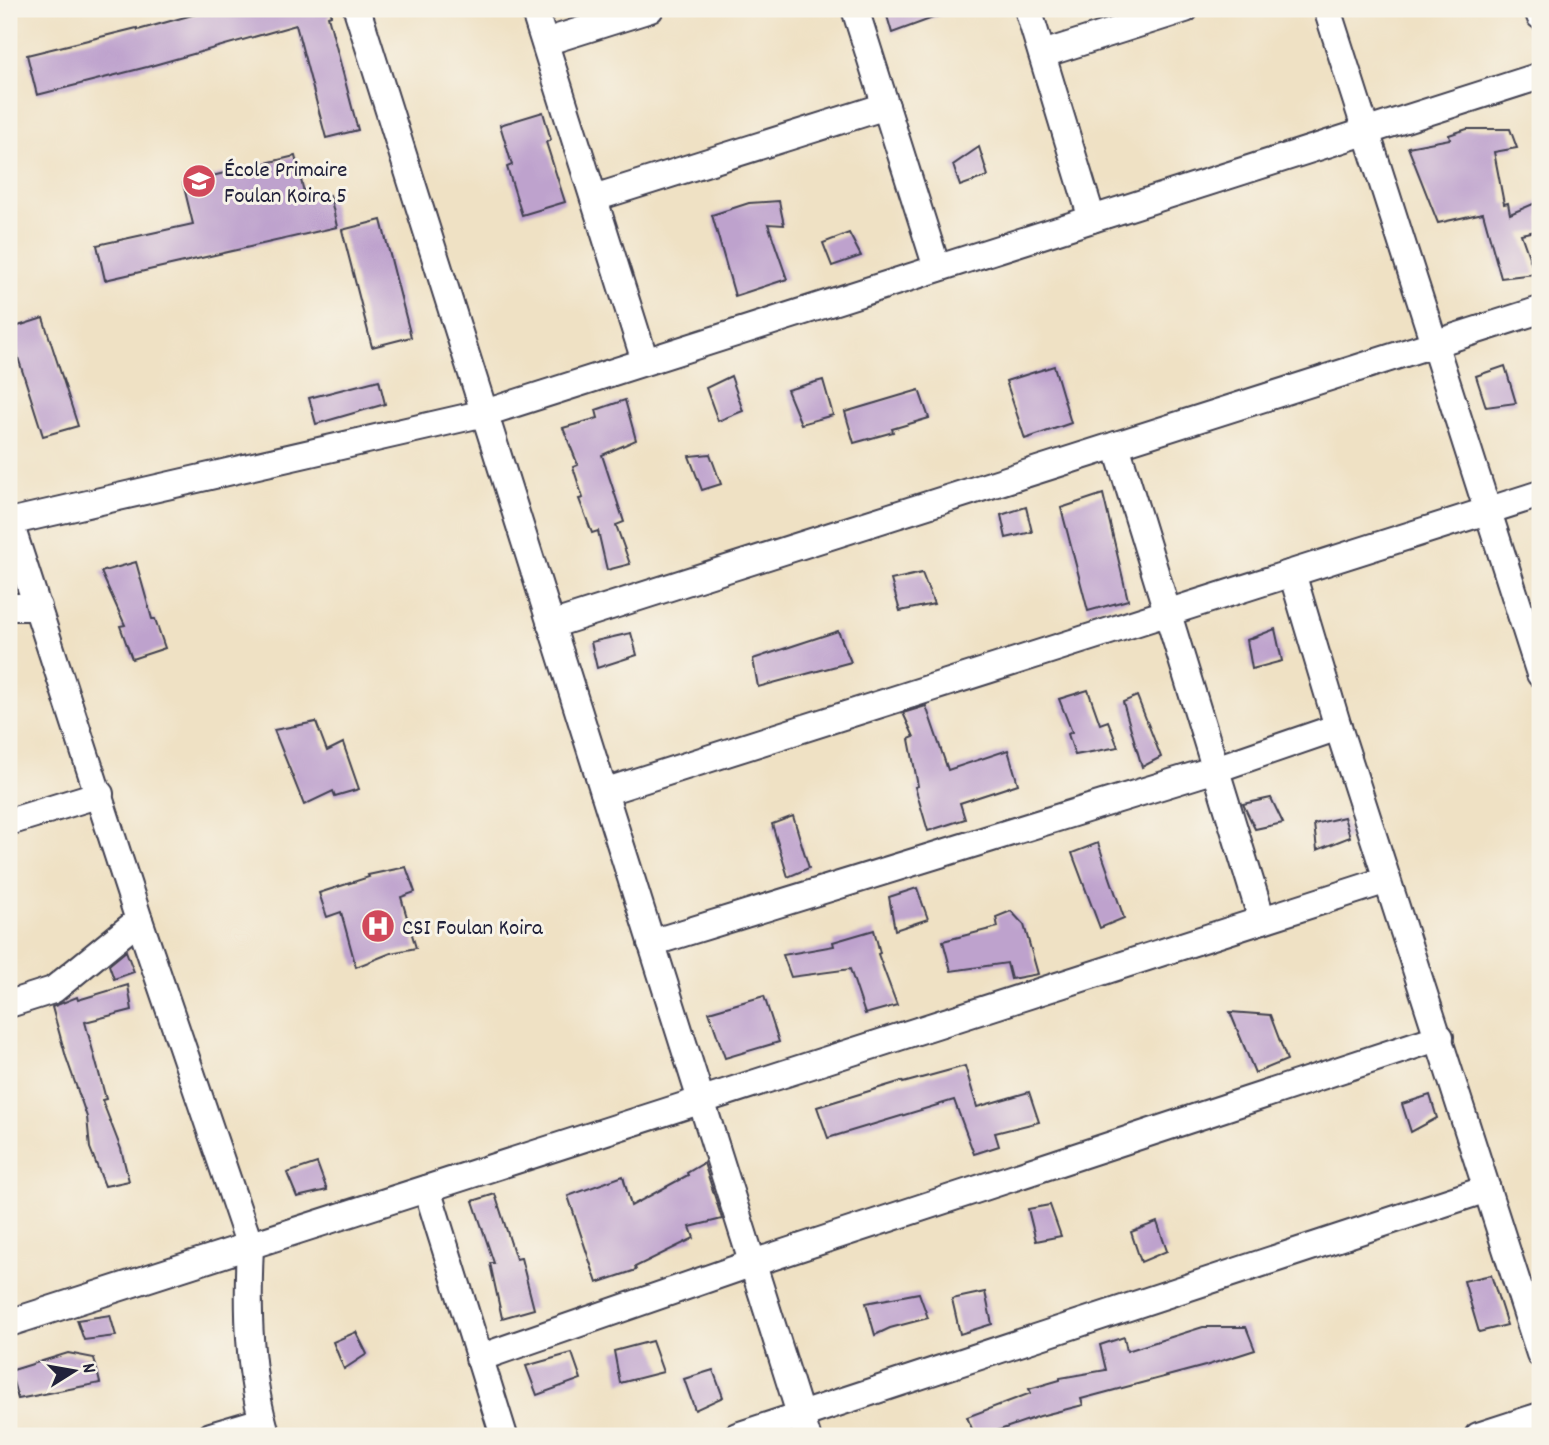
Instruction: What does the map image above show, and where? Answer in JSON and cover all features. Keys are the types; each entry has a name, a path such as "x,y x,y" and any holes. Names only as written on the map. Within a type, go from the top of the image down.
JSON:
{"street":[{"path":"357,9 803,1426"},
{"path":"534,9 645,361"},
{"path":"545,42 650,9"},
{"path":"855,9 937,268"},
{"path":"1028,9 1092,219"},
{"path":"1043,54 1185,9"},
{"path":"1327,9 1539,665"},
{"path":"1538,9 1540,16"},
{"path":"211,1436 265,1429 247,1297 250,1245 139,920 9,521 485,413 1540,76"},
{"path":"594,198 886,106"},
{"path":"551,625 1540,310"},
{"path":"1116,445 1262,920"},
{"path":"604,792 1540,494"},
{"path":"1292,573 1338,727 1540,1354"},
{"path":"9,607 38,607"},
{"path":"651,943 1216,768 1338,727"},
{"path":"9,822 100,794"},
{"path":"9,1323 1387,880"},
{"path":"9,1004 53,990 139,920"},
{"path":"479,1358 752,1263 1440,1037"},
{"path":"427,1189 504,1436"},
{"path":"737,1436 803,1426 1487,1189"},
{"path":"1478,1436 1540,1416"}],"building":[{"path":"214,9 331,9 331,15 328,16 358,130 326,138 296,25 37,95 27,55 137,28 138,30"},
{"path":"885,9 952,9 952,11 892,33"},
{"path":"543,112 551,140 546,142 565,202 522,215 507,167 512,165 500,125"},
{"path":"1467,129 1510,129 1517,148 1494,152 1504,204 1508,203 1510,214 1540,201 1540,230 1521,234 1535,274 1501,278 1483,213 1438,223 1408,147 1450,139 1449,135"},
{"path":"979,147 988,176 960,186 953,165"},
{"path":"295,156 306,200 330,195 337,227 105,280 97,245 193,224 183,183"},
{"path":"779,201 784,225 768,224 787,279 735,296 712,215 749,203"},
{"path":"381,220 411,337 372,347 342,230"},
{"path":"849,233 861,256 832,266 823,243"},
{"path":"43,318 78,426 43,436 9,329"},
{"path":"1054,366 1071,423 1025,439 1006,381"},
{"path":"1505,366 1516,403 1486,407 1476,376"},
{"path":"731,376 743,411 718,421 706,388"},
{"path":"379,380 385,404 316,424 309,398"},
{"path":"823,380 833,415 801,424 787,390"},
{"path":"919,390 929,418 854,443 845,412"},
{"path":"625,400 636,440 602,455 624,522 616,525 630,564 607,570 598,531 592,533 579,499 583,498 573,467 578,465 563,428 598,418 596,410"},
{"path":"710,454 721,484 702,490 689,456"},
{"path":"1103,494 1128,600 1088,611 1061,508"},
{"path":"1026,507 1032,532 1006,538 1001,515"},
{"path":"136,562 152,619 155,619 165,648 132,659 120,626 125,625 101,572"},
{"path":"922,573 934,604 900,611 891,580"},
{"path":"1275,629 1282,661 1252,669 1247,640"},
{"path":"838,631 851,662 758,687 753,659"},
{"path":"631,633 637,655 597,668 591,642"},
{"path":"1088,690 1100,724 1108,721 1118,747 1075,755 1068,734 1072,732 1059,699"},
{"path":"1137,696 1161,757 1142,767 1123,702"},
{"path":"926,706 948,770 1008,750 1018,784 960,803 965,819 928,831 915,787 918,786 909,739 914,737 903,713"},
{"path":"316,722 327,751 343,743 359,789 335,796 333,791 304,805 274,730"},
{"path":"1271,798 1283,823 1255,829 1243,804"},
{"path":"793,816 809,868 788,877 772,824"},
{"path":"1344,817 1350,837 1317,850 1314,824"},
{"path":"1098,843 1124,918 1100,928 1072,853"},
{"path":"406,867 415,892 401,897 416,948 391,953 356,967 341,912 327,917 319,893 369,877 368,875"},
{"path":"917,888 928,919 895,930 889,897"},
{"path":"1011,911 1024,925 1038,974 1011,979 1007,963 951,971 943,941 998,927 996,917"},
{"path":"874,930 880,953 878,954 897,1005 865,1014 850,969 791,977 783,955 834,946 833,942"},
{"path":"126,951 134,972 114,979 109,965"},
{"path":"128,985 132,1010 85,1022 106,1099 102,1100 121,1149 129,1181 105,1186 90,1148 87,1117 52,1007 77,997 78,1000"},
{"path":"764,996 779,1042 725,1058 709,1012"},
{"path":"1230,1012 1270,1015 1287,1060 1255,1073"},
{"path":"965,1066 977,1107 1029,1092 1039,1122 995,1133 999,1146 974,1154 954,1100 828,1138 817,1107 902,1081 903,1083"},
{"path":"1430,1095 1437,1118 1411,1132 1402,1104"},
{"path":"317,1163 327,1190 297,1197 287,1173"},
{"path":"704,1163 722,1219 690,1227 694,1238 635,1267 636,1270 597,1283 568,1196 623,1176 631,1206 688,1175 687,1173"},
{"path":"495,1194 516,1259 521,1258 534,1309 502,1318 490,1263 494,1263 473,1201"},
{"path":"1050,1205 1061,1236 1036,1241 1028,1209"},
{"path":"1157,1222 1167,1251 1141,1262 1131,1232"},
{"path":"1491,1275 1507,1325 1479,1332 1464,1281"},
{"path":"985,1292 992,1324 960,1334 952,1299"},
{"path":"919,1293 928,1318 875,1335 866,1303"},
{"path":"110,1315 116,1336 84,1340 77,1320"},
{"path":"1203,1327 1246,1327 1255,1350 1081,1399 1083,1405 975,1436 967,1417 1031,1393 1029,1389 1060,1378 1106,1370 1100,1345 1124,1337 1127,1351"},
{"path":"356,1332 367,1354 344,1369 333,1342"},
{"path":"652,1341 663,1372 620,1383 614,1351"},
{"path":"68,1353 94,1358 100,1383 18,1399 10,1371"},
{"path":"572,1353 581,1379 537,1395 526,1366"},
{"path":"713,1370 723,1397 695,1410 684,1379"}],"place":[{"name":"École Primaire Foulan Koira 5","path":"199,181"},
{"name":"CSI Foulan Koira","path":"378,926"}]}
